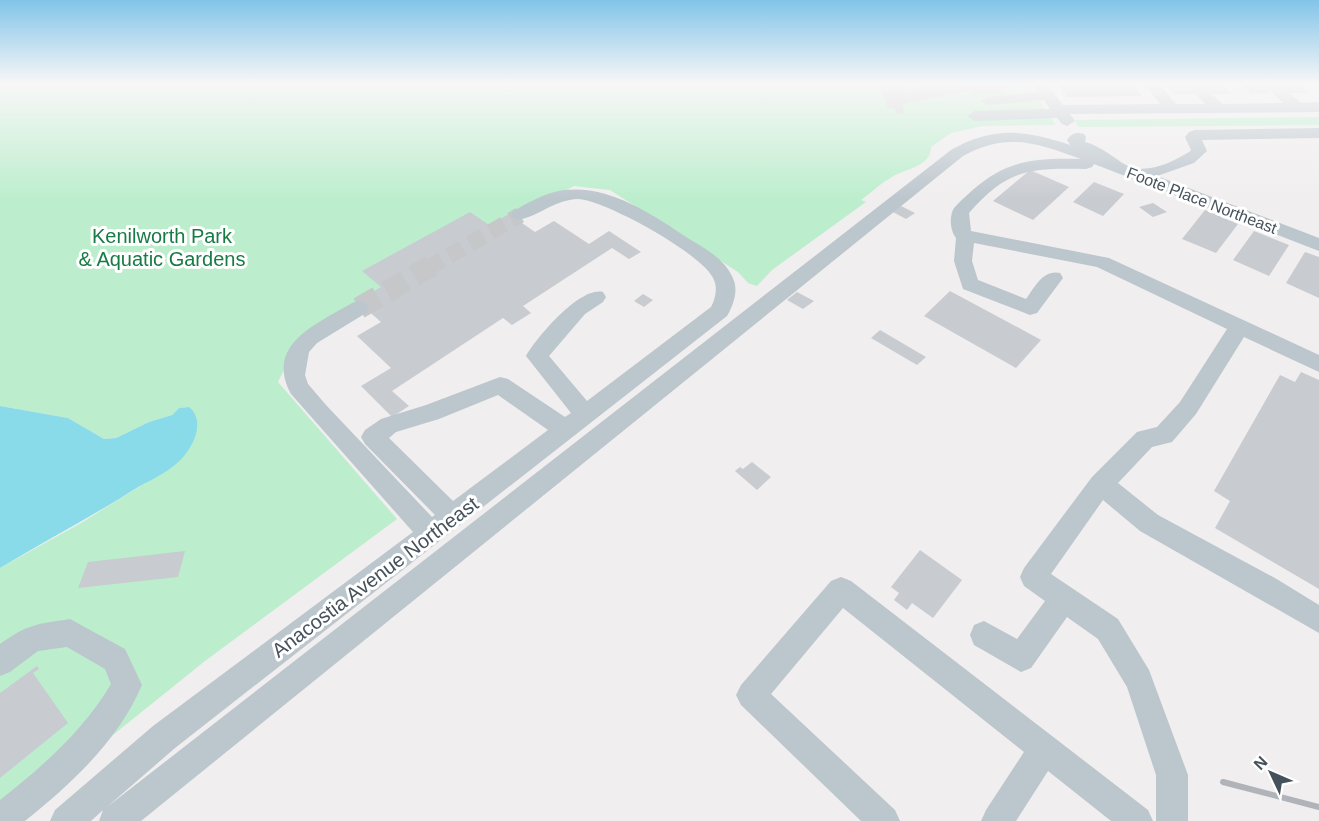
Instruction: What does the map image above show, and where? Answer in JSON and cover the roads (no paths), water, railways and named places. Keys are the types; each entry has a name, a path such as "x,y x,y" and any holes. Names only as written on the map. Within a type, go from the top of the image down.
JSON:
{"street":[{"name":"Foote Place Northeast","path":"1068,122 1084,142 1112,164 1319,245"},
{"path":"1140,176 1198,154 1199,151 1193,138 1195,135 1319,133"},
{"path":"115,821 957,153 975,143 993,138 1015,137 1035,140 1112,164"},
{"path":"1112,164 1033,164 1006,171 979,190 960,212 961,233 965,236 1102,262 1319,364"},
{"name":"Anacostia Avenue Northeast","path":"66,821 164,737 720,312 727,294 725,280 705,257 607,198 580,193 553,198 520,215"},
{"path":"965,236 963,261 970,284 1030,308 1053,278"},
{"path":"586,415 537,356 578,309 596,297"},
{"path":"358,308 310,338 299,349 294,375 299,388 318,411 430,534"},
{"path":"1172,821 1172,775 1139,680 1108,629 1033,576 1101,484 1145,439 1164,435 1188,408 1240,326"},
{"path":"453,517 373,436 389,425 431,413 500,386 566,430"},
{"path":"1101,484 1149,523 1266,587 1319,620"},
{"path":"884,821 751,695 841,590 1137,821"},
{"path":"984,635 1021,658 1064,598"},
{"path":"0,662 32,638 70,633 115,659 127,686 116,708 45,785 0,820"},
{"path":"997,821 1044,749"}],"water":[{"path":"0,406 68,418 104,439 116,438 149,422 172,415 179,408 189,407 196,417 197,429 191,447 170,469 0,568"}],"tunnel":[{"path":"428,268 520,215"},
{"path":"359,308 431,266"}],"railway":[{"path":"1223,782 1319,807"}],"park label":[{"name":"Kenilworth Park & Aquatic Gardens","path":"162,248"}]}
